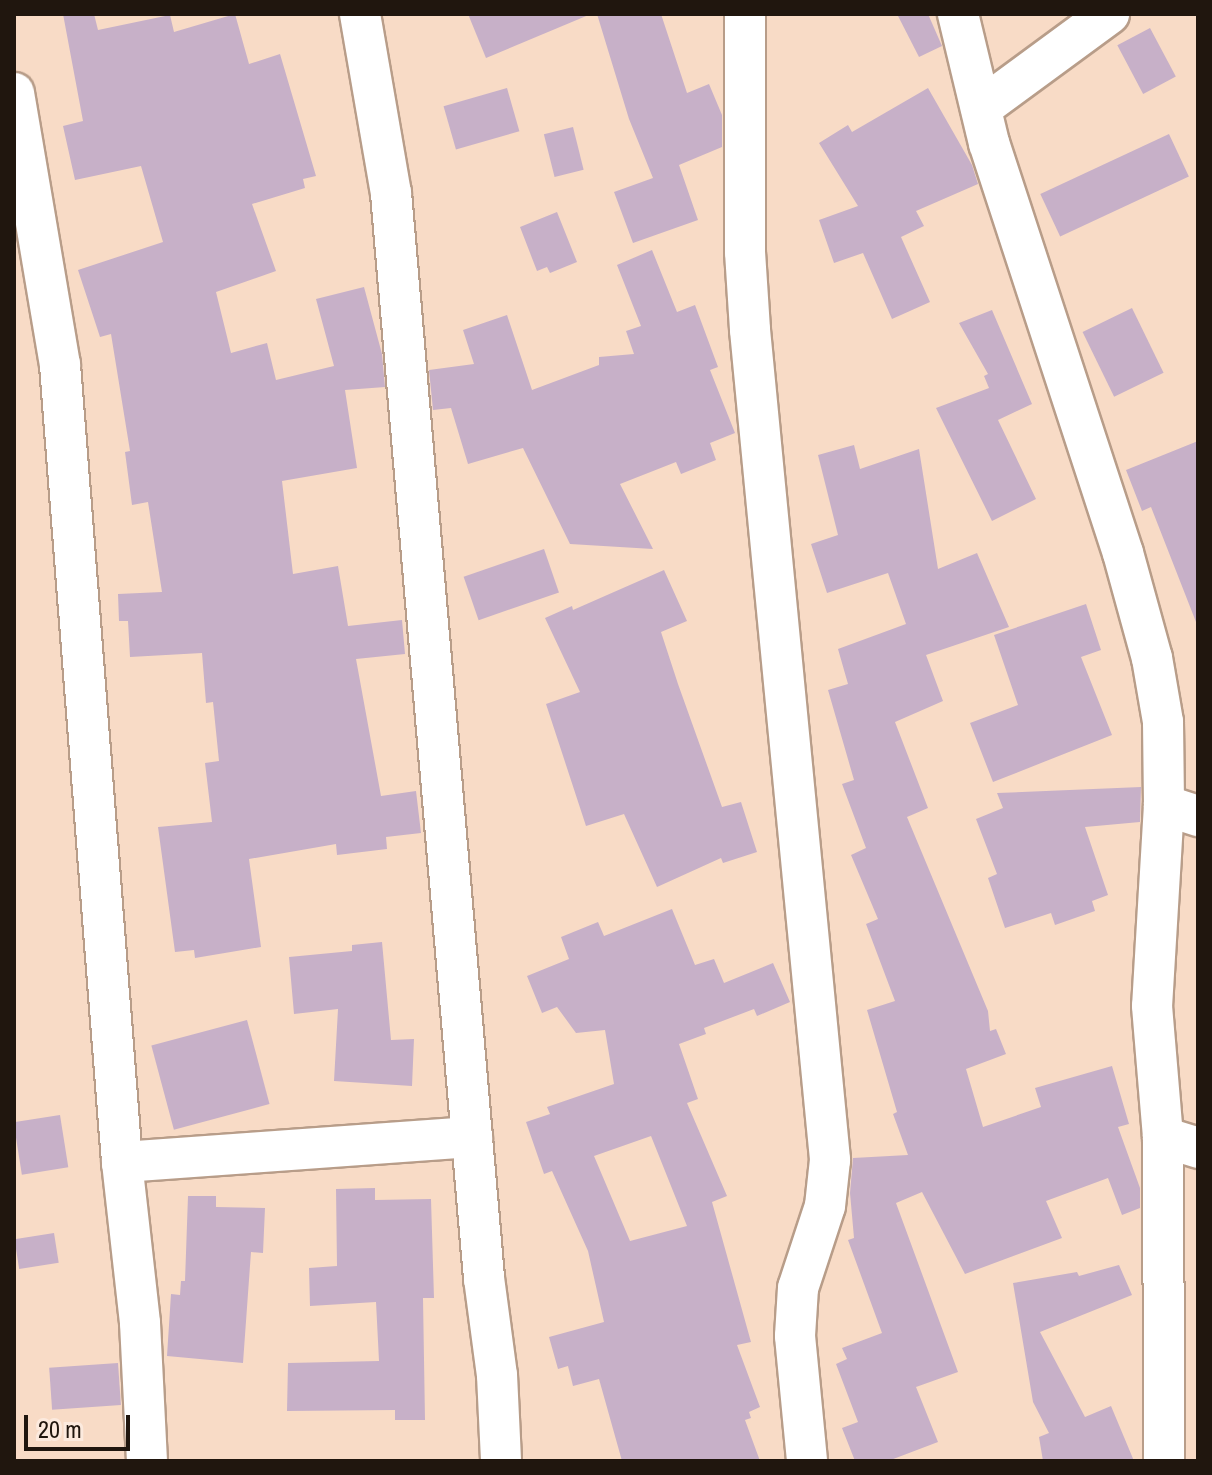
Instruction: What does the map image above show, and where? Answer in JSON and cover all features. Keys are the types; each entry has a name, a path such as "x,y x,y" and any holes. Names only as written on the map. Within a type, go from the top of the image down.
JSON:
{"street":[{"path":"360,14 391,193 484,1278 497,1375 501,1461"},
{"path":"745,14 745,252 750,330 830,1160 825,1206 798,1288 795,1336 807,1461"},
{"path":"958,14 981,108 1020,239 1123,553 1152,658 1181,811 1152,1006 1181,1142 1164,1461"},
{"path":"981,108 1109,14"},
{"path":"14,93 60,365 122,1162 140,1323 147,1461"},
{"path":"122,1162 472,1137"}],"building":[{"path":"63,14 94,14 98,30 170,15 174,32 235,14 249,64 280,54 316,176 303,179 305,188 252,204 276,271 216,292 231,353 267,343 276,380 334,366 316,299 364,287 382,354 385,387 345,390 357,468 282,481 293,574 338,566 348,626 402,620 405,654 356,659 381,796 416,791 421,833 386,837 387,849 337,855 336,844 249,859 261,947 195,958 194,950 175,952 158,827 212,822 205,763 219,761 213,702 206,703 202,653 130,657 128,621 119,621 118,594 162,592 148,502 132,505 125,452 130,451 111,334 100,337 78,270 163,242 141,166 75,180 63,126 83,121"},
{"path":"468,14 591,14 486,58"},
{"path":"597,14 661,14 687,93 709,84 722,115 722,147 679,165 698,220 633,243 614,192 653,178 629,119"},
{"path":"897,14 928,14 942,46 919,57"},
{"path":"1150,28 1176,77 1143,94 1117,45"},
{"path":"507,88 519,131 456,149 444,106"},
{"path":"928,88 972,165 978,184 916,211 924,226 901,237 930,302 892,319 863,253 834,263 819,220 858,206 819,143 848,125 852,132"},
{"path":"573,127 584,170 555,177 544,134"},
{"path":"1169,134 1189,177 1060,237 1040,194"},
{"path":"557,212 577,262 550,273 547,267 537,271 520,227"},
{"path":"652,250 677,312 695,305 718,367 710,370 735,433 710,443 716,460 681,474 676,462 620,484 653,549 570,544 523,448 468,464 451,408 433,410 429,370 474,364 463,330 507,315 532,390 599,365 599,357 634,354 626,331 641,326 617,265"},
{"path":"1132,308 1164,373 1114,397 1083,332"},
{"path":"992,310 1032,404 998,420 1036,499 992,521 936,408 989,388 984,376 988,374 959,323"},
{"path":"1198,441 1196,622 1151,507 1142,511 1126,470"},
{"path":"854,445 860,469 919,449 938,569 977,553 1009,627 926,655 943,701 895,722 928,808 907,817 988,1011 990,1031 996,1029 1006,1054 966,1069 983,1127 1041,1107 1035,1088 1112,1066 1129,1124 1118,1127 1140,1188 1140,1208 1122,1215 1108,1178 1046,1201 1062,1238 965,1274 922,1192 896,1203 958,1372 916,1387 938,1442 888,1461 855,1461 842,1428 858,1422 836,1364 847,1359 842,1348 882,1333 848,1240 854,1238 850,1193 853,1158 908,1155 893,1114 897,1112 867,1010 895,1001 866,924 878,919 851,855 866,848 842,784 854,780 828,690 848,684 838,649 906,624 888,573 827,593 811,544 838,535 818,455"},
{"path":"544,549 559,592 479,620 464,577"},
{"path":"664,570 687,621 661,632 678,684 722,807 741,802 757,852 723,863 721,858 657,887 624,814 586,826 546,704 580,692 545,618 572,606 573,610"},
{"path":"1086,604 1101,650 1081,657 1112,735 993,782 970,723 1018,705 994,635"},
{"path":"1141,787 1140,822 1085,827 1108,895 1092,901 1095,911 1055,925 1051,913 1005,928 988,878 997,874 976,819 1003,808 997,793"},
{"path":"672,909 695,965 714,959 724,983 773,963 790,1002 757,1016 754,1009 704,1028 706,1034 679,1044 698,1099 687,1103 727,1196 712,1202 751,1342 737,1345 760,1407 749,1412 751,1418 745,1420 760,1461 622,1461 599,1379 573,1386 568,1366 558,1369 549,1337 604,1322 588,1251 552,1171 544,1174 526,1122 550,1114 547,1107 614,1084 605,1030 576,1033 557,1007 542,1013 527,976 569,959 561,937 598,922 604,936","holes":["651,1136 687,1226 630,1241 594,1156"]},
{"path":"382,942 391,1040 414,1039 412,1086 334,1081 338,1009 294,1014 289,957 352,951 352,945"},
{"path":"247,1020 270,1104 174,1130 151,1046"},
{"path":"60,1115 68,1167 22,1175 14,1122"},
{"path":"375,1188 375,1200 431,1199 434,1298 423,1298 425,1420 395,1420 395,1410 287,1411 288,1363 379,1361 376,1302 310,1306 309,1268 337,1266 336,1189"},
{"path":"188,1196 216,1196 216,1207 265,1208 263,1253 251,1252 243,1363 167,1356 171,1294 180,1295 181,1281 185,1281"},
{"path":"54,1233 59,1263 19,1269 14,1239"},
{"path":"1119,1265 1132,1295 1040,1332 1085,1417 1111,1406 1134,1461 1043,1461 1039,1437 1049,1433 1033,1402 1013,1283 1077,1272 1079,1276"},
{"path":"118,1363 121,1405 52,1410 49,1368"}]}
